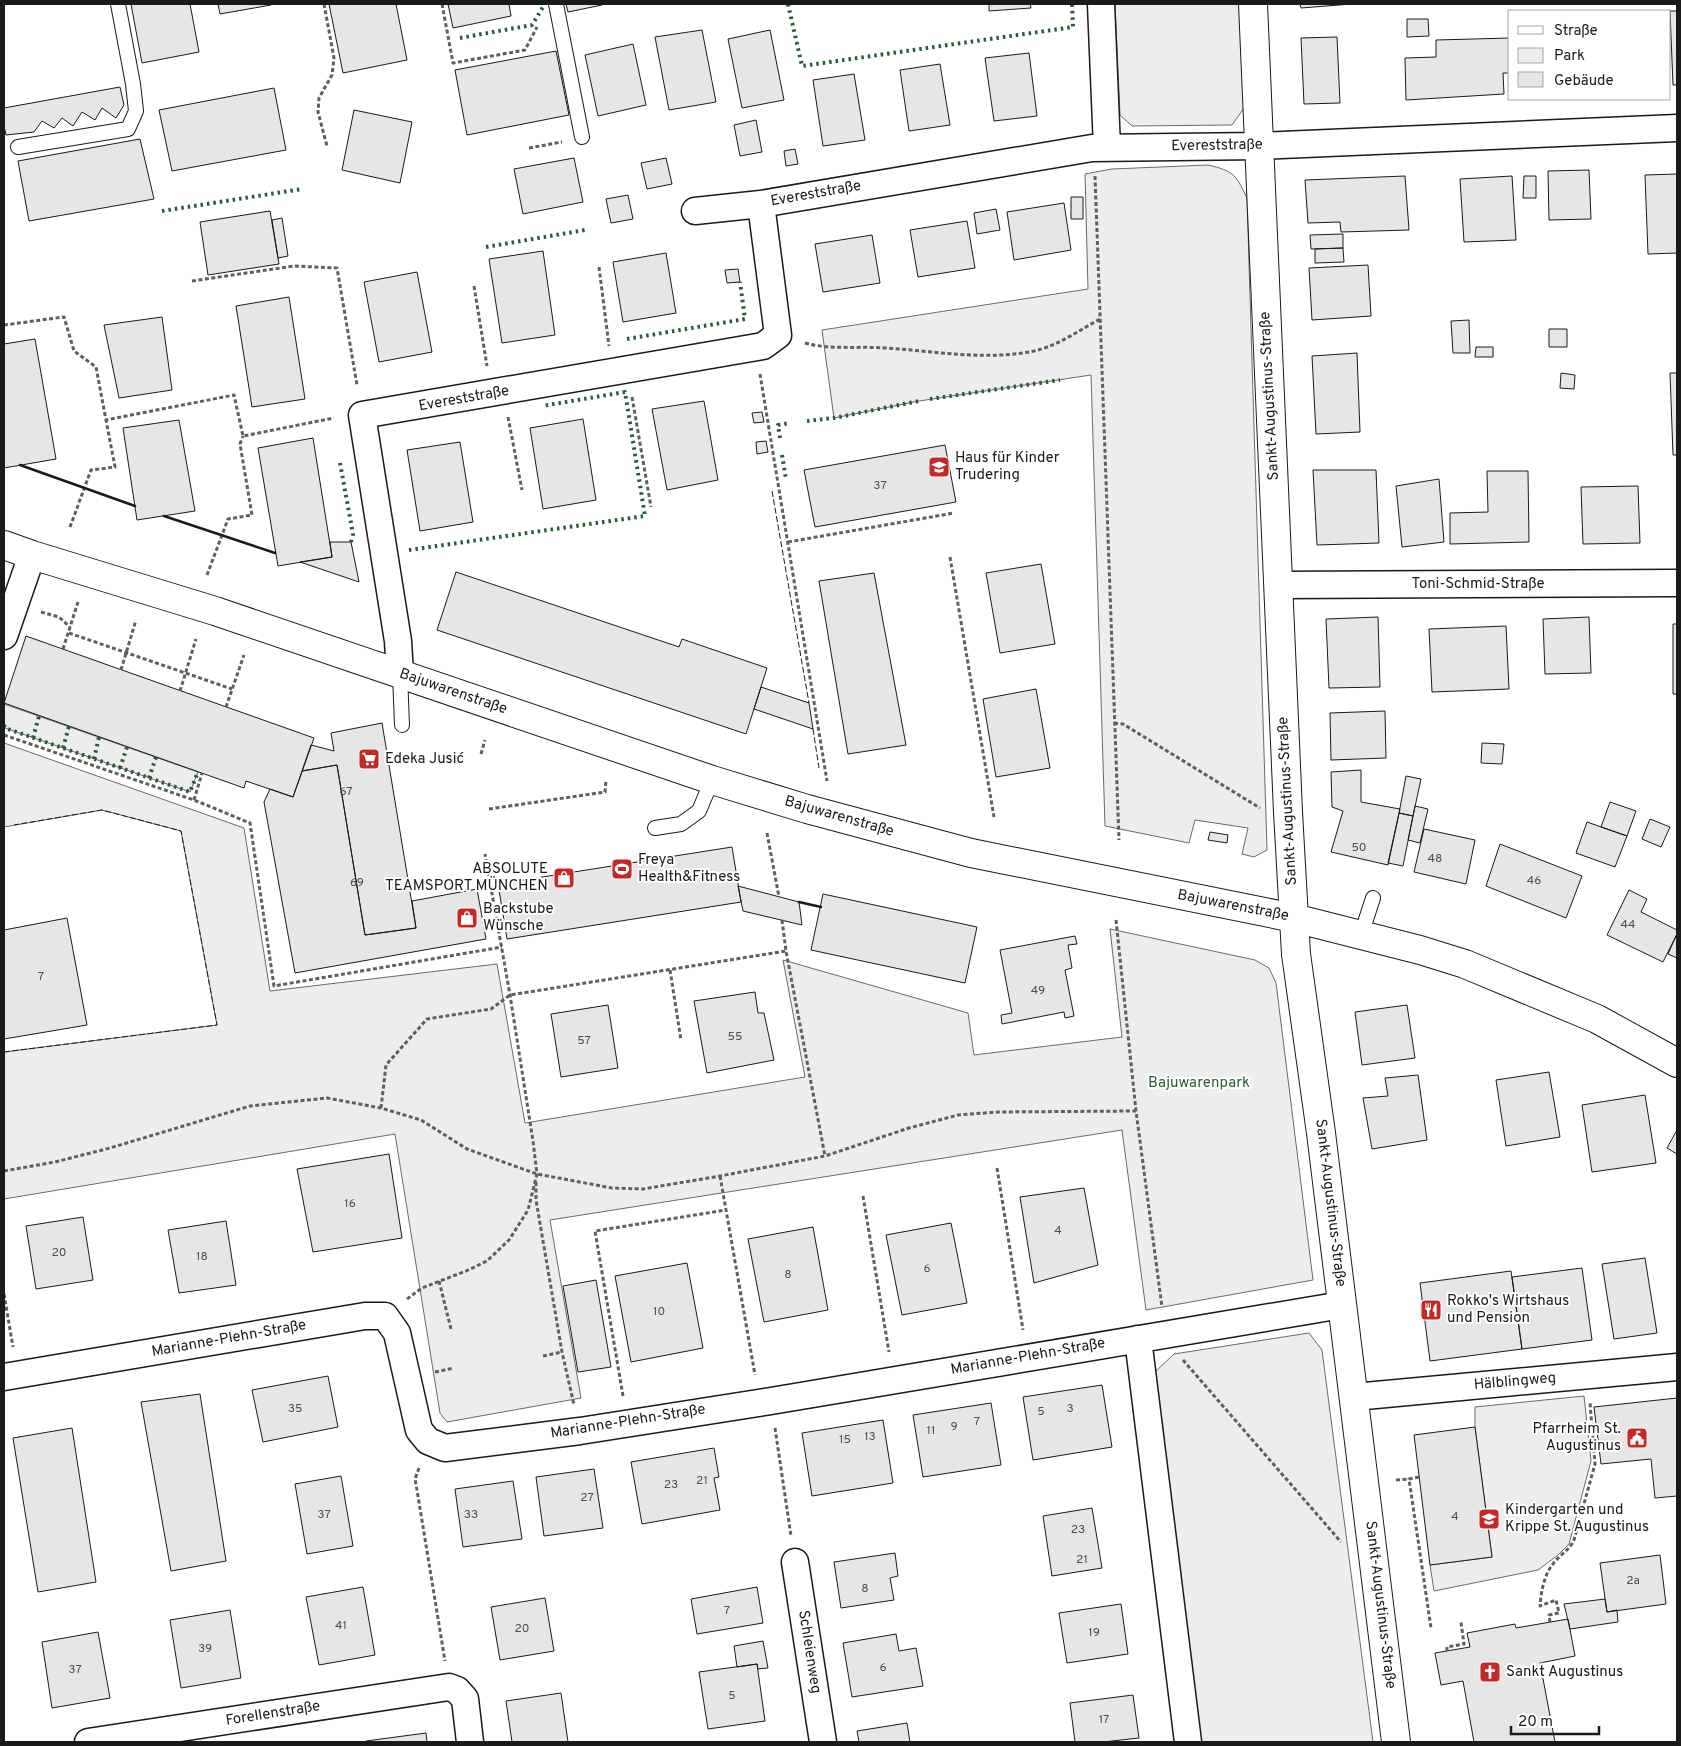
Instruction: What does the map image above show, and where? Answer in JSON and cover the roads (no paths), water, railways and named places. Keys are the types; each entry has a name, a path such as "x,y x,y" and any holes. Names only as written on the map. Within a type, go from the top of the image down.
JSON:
{"main road":[{"name":"Sankt-Augustinus-Straße","path":"1253,4 1288,812 1296,954 1318,1106 1396,1742"},
{"name":"Bajuwarenstraße","path":"4,545 215,611 712,780 807,809 971,853 1294,918 1420,950 1465,964 1597,1019 1677,1063"}],"street":[{"path":"1100,148 1101,4"},
{"name":"Evereststraße","path":"695,212 761,204 1100,148 1260,146 1677,128"},
{"name":"Evereststraße","path":"400,674 398,641 362,416 763,346 778,335 761,204"},
{"path":"6,621 32,555"},
{"name":"Toni-Schmid-Straße","path":"1279,585 1677,583"},
{"name":"Marianne-Plehn-Straße","path":"11,1376 365,1316 385,1316 397,1333 419,1430 428,1441 445,1448 580,1431 1342,1305"},
{"path":"1138,1338 1188,1742"},
{"name":"Hälblingweg","path":"1354,1397 1677,1367"},
{"name":"Schleienweg","path":"795,1562 823,1742"},
{"name":"Forellenstraße","path":"88,1742 453,1688 465,1699 470,1742"}],"lane":[{"path":"18,147 128,129 136,111 133,84 118,4"},
{"path":"556,4 582,137"},
{"path":"400,674 402,725"},
{"path":"655,828 681,824 699,811 712,780"},
{"path":"1361,935 1373,898"}],"place":[{"name":"Haus für Kinder Trudering","path":"939,467"},
{"name":"Edeka Jusić","path":"369,759"},
{"name":"Freya Health&Fitness","path":"622,869"},
{"name":"ABSOLUTE TEAMSPORT MÜNCHEN","path":"564,878"},
{"name":"Backstube Wünsche","path":"467,918"},
{"name":"Rokko's Wirtshaus und Pension","path":"1431,1310"},
{"name":"Pfarrheim St. Augustinus","path":"1637,1438"},
{"name":"Kindergarten und Krippe St. Augustinus","path":"1489,1519"},
{"name":"Sankt Augustinus","path":"1490,1672"}],"park label":[{"name":"Bajuwarenpark","path":"1199,1083"}]}
